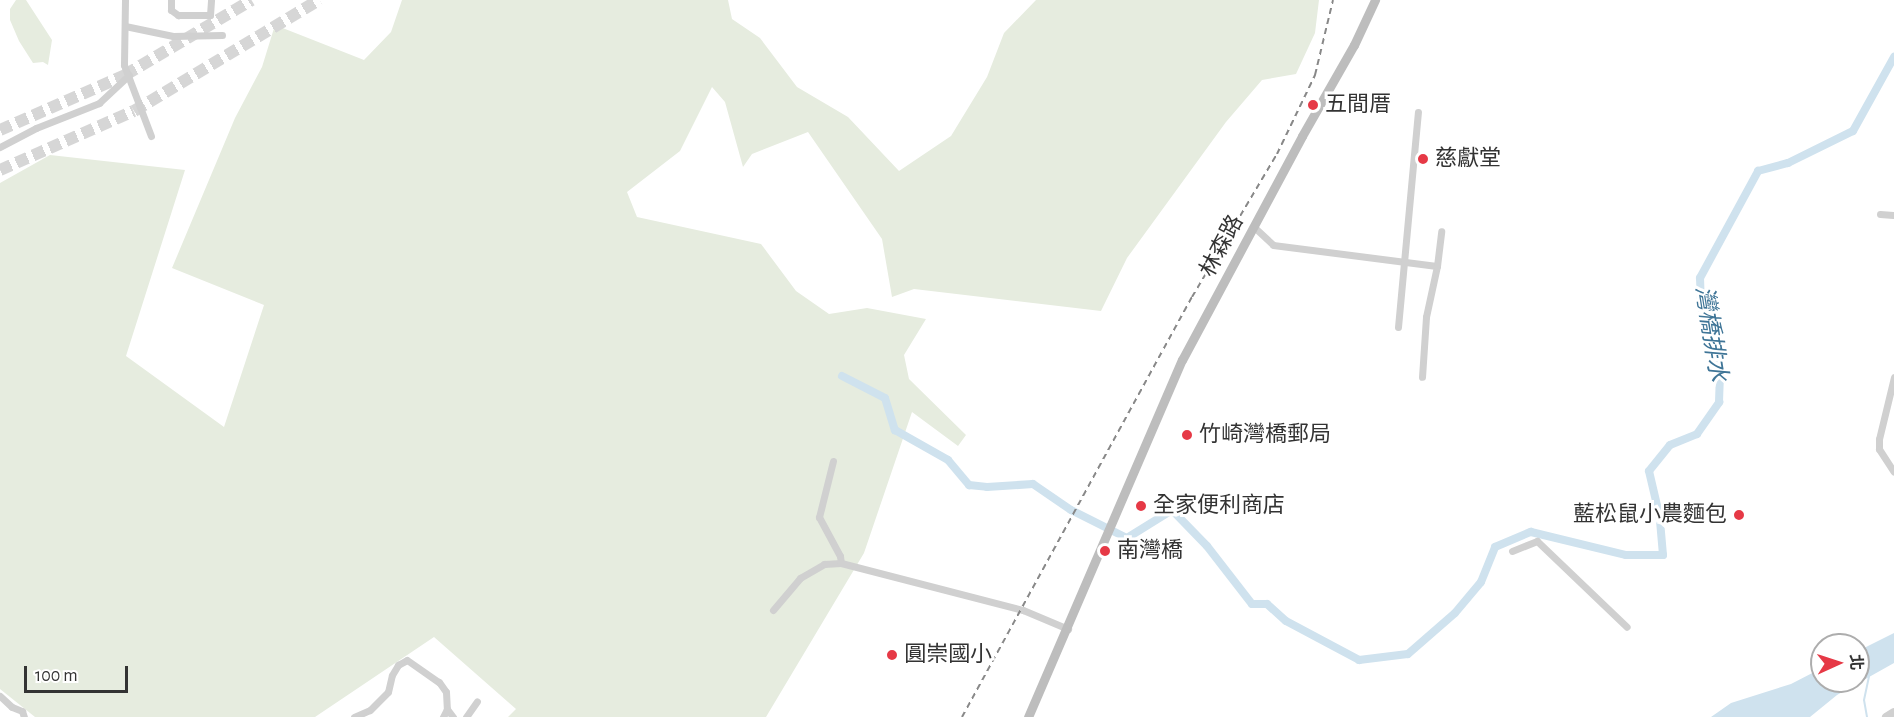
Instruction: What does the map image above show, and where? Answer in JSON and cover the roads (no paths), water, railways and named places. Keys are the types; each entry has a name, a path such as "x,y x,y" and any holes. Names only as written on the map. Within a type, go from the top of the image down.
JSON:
{"main road":[{"name":"林森路","path":"1068,629 1182,360 1354,45 1375,0"},
{"path":"1028,717 1068,629"}],"street":[{"path":"125,0 124,65 151,136"},
{"path":"171,0 171,10 178,15 210,15 211,0"},
{"path":"124,26 173,36 222,36"},
{"path":"0,147 36,128 99,103 129,75"},
{"path":"1398,327 1418,112"},
{"path":"1880,214 1893,215"},
{"path":"1254,227 1273,245 1437,266"},
{"path":"1422,377 1426,317 1437,266 1441,231"},
{"path":"1894,377 1879,438 1879,449 1894,472"},
{"path":"833,461 819,517 840,556 841,563"},
{"path":"1512,551 1537,542 1627,627"},
{"path":"773,610 800,578 824,564 841,563 1023,610 1068,629"},
{"path":"354,717 370,710 388,692 392,675 398,665 407,660 439,682 446,692 447,710 443,717"},
{"path":"0,696 12,707 22,711 24,717"},
{"path":"466,717 477,701"},
{"path":"447,710 453,717"},
{"path":"1886,717 1894,712"}],"water":[{"path":"1894,633 1894,663 1870,676 1870,645"},
{"path":"1810,674 1810,693 1841,693 1810,717 1711,717 1731,703 1791,684"}],"waterway":[{"name":"灣橋排水","path":"842,376 885,398 895,430 948,460 969,485 987,487 1033,484 1071,510 1127,538 1172,510 1207,546 1252,604 1267,604 1286,621 1359,660 1408,654 1455,613 1481,582 1495,547 1531,532 1626,555 1663,555 1660,518 1649,471 1670,445 1697,434 1719,402 1720,370 1701,306 1700,278 1758,171 1788,163 1853,131 1894,57"},
{"path":"1865,693 1864,700 1867,717"}],"tunnel":[{"path":"0,130 125,75 252,0"},
{"path":"0,170 134,111 319,0"}],"railway":[{"path":"962,717 1192,297 1277,154 1315,75 1333,0"}],"place":[{"name":"五間厝","path":"1313,105"},
{"name":"慈獻堂","path":"1423,159"},
{"name":"竹崎灣橋郵局","path":"1187,435"},
{"name":"全家便利商店","path":"1141,506"},
{"name":"藍松鼠小農麵包","path":"1739,515"},
{"name":"南灣橋","path":"1105,551"},
{"name":"圓崇國小","path":"892,655"}]}
